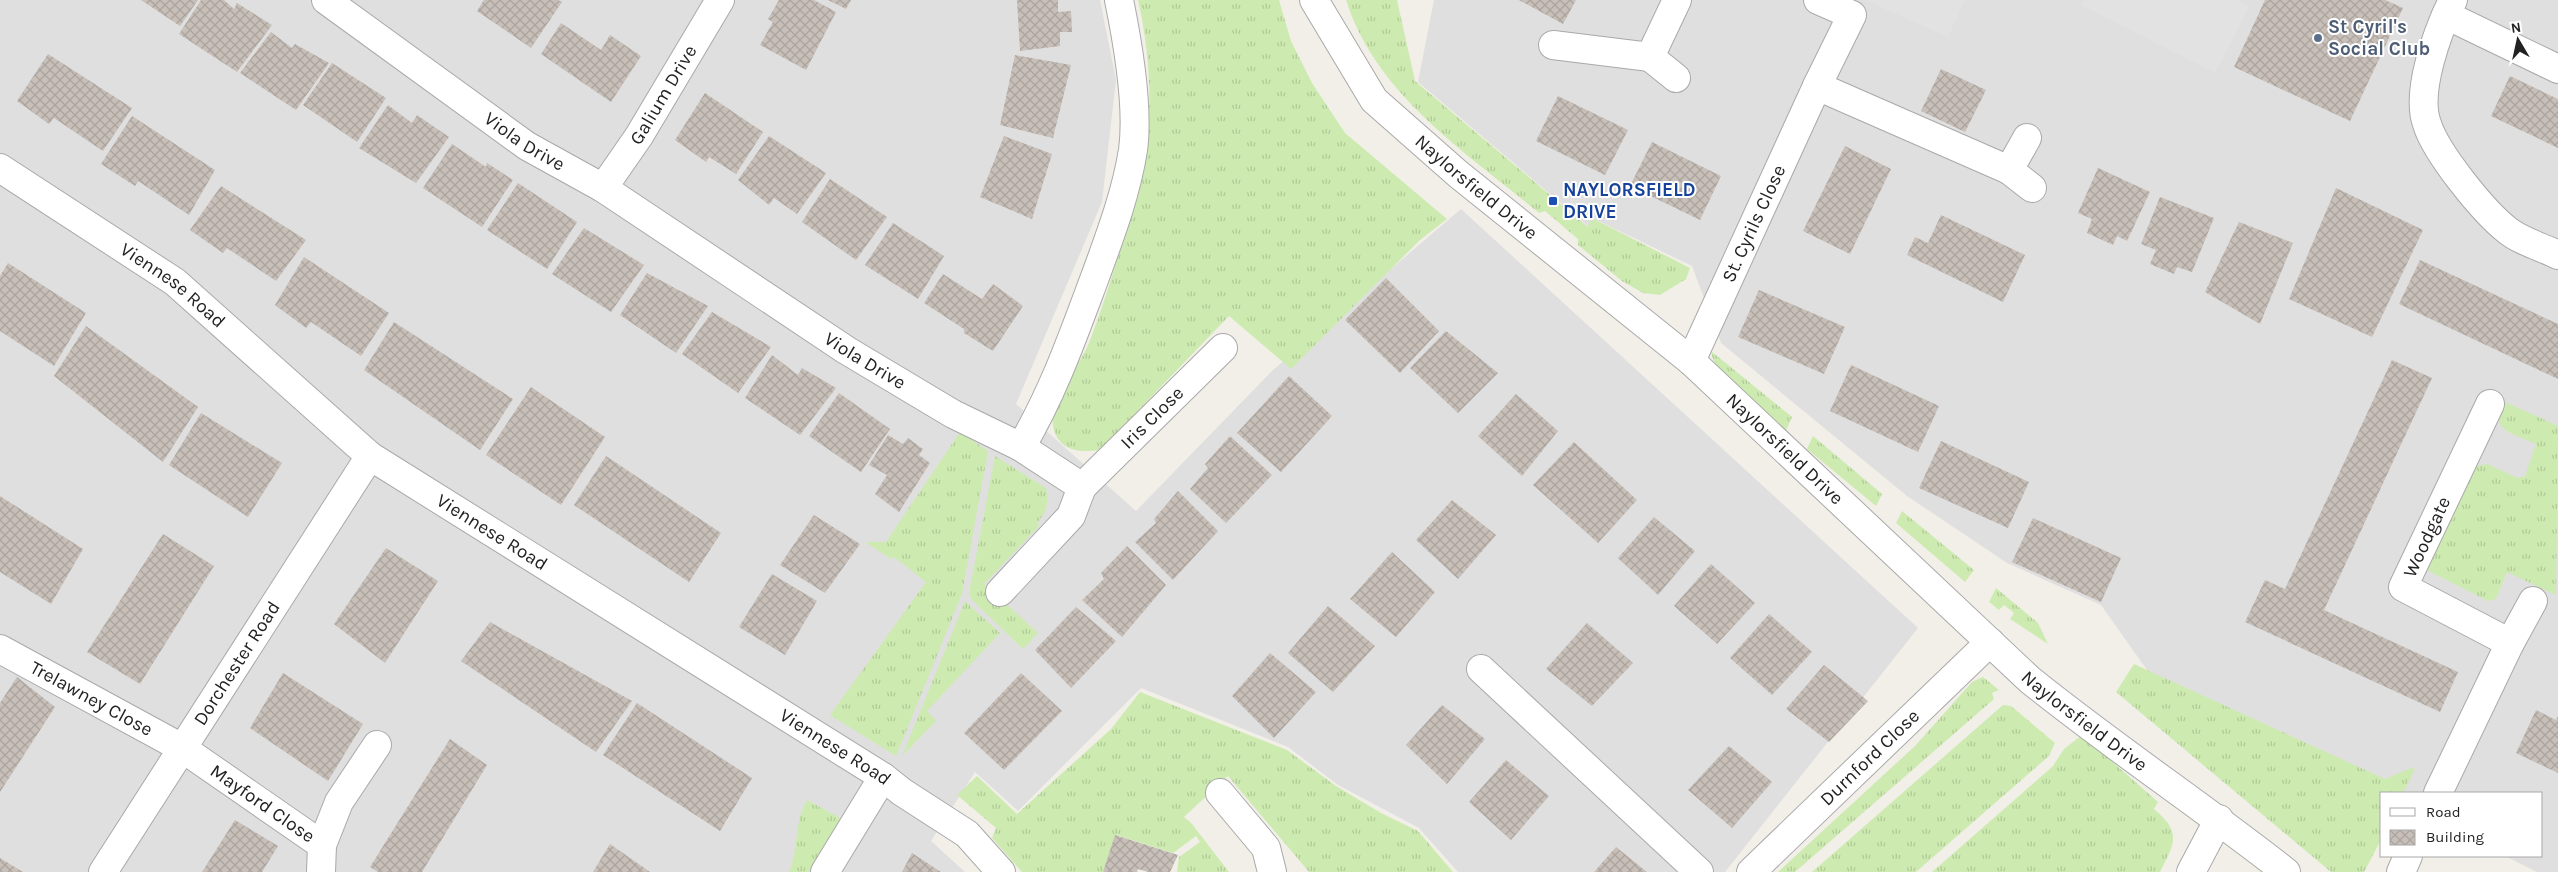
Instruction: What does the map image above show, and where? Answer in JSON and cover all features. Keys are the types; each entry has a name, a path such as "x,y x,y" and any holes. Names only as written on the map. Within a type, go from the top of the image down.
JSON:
{"street":[{"name":"Viola Drive","path":"326,0 527,146 603,188 846,350 953,414 1021,447"},
{"name":"Galium Drive","path":"603,188 639,136 720,0"},
{"path":"1082,487 1021,447 1043,410 1066,357 1118,213 1133,149 1133,90 1119,0"},
{"name":"Naylorsfield Drive","path":"1314,0 1374,100 1458,174 1691,361 2030,680 2071,713 2219,819 2286,872"},
{"path":"1650,57 1677,0"},
{"name":"St. Cyrils Close","path":"1691,361 1817,86 1852,15 1818,0"},
{"path":"2558,69 2449,7 2434,47 2424,89 2426,124 2446,158 2477,200 2507,231 2558,255"},
{"path":"1553,45 1650,57 1676,78"},
{"path":"1817,86 2009,170 2032,188"},
{"path":"2009,170 2027,138"},
{"name":"Viennese Road","path":"0,168 175,282 370,456 883,777 902,792 967,834 1001,872"},
{"name":"Iris Close","path":"1000,592 1071,516 1082,487 1222,348"},
{"name":"Woodgate","path":"2490,404 2403,587 2510,643"},
{"name":"Dorchester Road","path":"103,872 370,456"},
{"path":"2438,792 2510,643 2533,601"},
{"name":"Durnford Close","path":"1751,872 1990,642"},
{"name":"Trelawney Close","path":"0,649 182,748"},
{"path":"1481,669 1700,872"},
{"name":"Mayford Close","path":"182,748 322,845 339,802 377,745"},
{"path":"824,872 883,777"},
{"path":"1220,793 1266,848 1272,872"},
{"path":"2191,872 2219,819"},
{"path":"321,872 322,845"},
{"path":"2401,872 2408,857"}],"shaded area":[{"path":"0,0 1100,0 1116,80 1102,202 1016,404 1136,511 1273,370 1461,209 1918,628 1725,872 1458,872 1419,828 1338,785 1288,747 1141,688 1018,811 975,772 931,841 965,872 0,872"},
{"path":"1434,0 2558,0 2558,872 2537,872 2507,857 2543,857 2543,792 2380,792 2152,677 2101,605 2007,563 1907,496 1721,343 1692,266 1592,218 1589,227 1418,82"},
{"path":"1865,0 1965,0 1948,37"},
{"path":"2084,0 2238,0 2249,6 2215,73 2081,5"}],"green space":[{"path":"1138,0 1279,0 1291,41 1312,83 1345,133 1447,219 1420,240 1291,369 1229,316 1100,450 1084,451 1070,448 1059,440 1055,434 1053,416 1060,395 1089,343 1109,286 1139,188 1144,165 1149,118 1149,94 1146,47"},
{"path":"1346,0 1397,0 1415,81 1588,227 1592,218 1690,268 1686,279 1660,295 1643,293 1622,281 1578,245 1578,239 1545,211 1539,213 1482,167 1426,119 1401,93 1379,65 1360,34"},
{"path":"1711,351 1792,417 1786,431 1753,406 1731,386 1721,375"},
{"path":"2496,398 2558,426 2556,595 2507,572 2496,599 2488,601 2425,569 2470,467 2487,464 2518,478 2525,476 2536,444 2511,433 2500,425 2497,418"},
{"path":"960,432 988,451 962,594 896,756 830,715 926,582 894,557 891,559 865,542 886,542"},
{"path":"1813,436 1882,494 1876,506 1807,449"},
{"path":"995,456 1046,488 1047,493 1046,507 1037,523 1039,526 984,584 1038,633 1023,649 971,599 969,593"},
{"path":"1902,511 1974,570 1965,582 1896,523"},
{"path":"1996,588 2038,623 2048,644 2010,619 2014,613 2004,605 1999,610 1989,602"},
{"path":"965,601 1000,633 927,711 936,721 902,756"},
{"path":"2134,664 2385,779 2411,768 2415,769 2404,792 2380,792 2380,842 2364,872 2331,872 2116,692"},
{"path":"1983,677 1999,690 1992,693 1994,699 1795,872 1778,872 1915,746 1972,682"},
{"path":"1140,692 1287,750 1336,786 1381,813 1418,831 1453,872 1309,872 1228,776 1184,817 1192,824 1229,872 1177,872 1179,857 1200,842 1196,836 1173,853 1116,835 1103,872 1022,872 992,838 996,828 957,795 977,776 1017,814 1111,729"},
{"path":"2003,705 2011,706 2055,743 2049,756 1916,872 1812,872"},
{"path":"2082,735 2158,802 2154,809 2169,825 2173,838 2169,853 2160,872 1932,872 2053,766 2064,749"},
{"path":"807,800 842,819 809,872 789,872 800,817"}],"building":[{"path":"141,0 198,0 180,26"},
{"path":"201,0 224,0 234,9 237,3 272,25 237,72 179,34"},
{"path":"484,0 558,0 562,2 531,48 477,11"},
{"path":"779,0 814,0 836,12 806,70 760,45 773,22 768,19"},
{"path":"828,0 851,0 846,9"},
{"path":"1017,0 1058,0 1058,12 1071,11 1072,32 1060,32 1060,46 1020,51"},
{"path":"1519,0 1576,0 1563,24"},
{"name":"St Cyril's Social Club","path":"2265,0 2385,0 2403,8 2350,121 2234,67"},
{"path":"561,23 601,50 610,35 641,56 611,102 541,54"},
{"path":"271,32 292,48 295,44 329,63 296,110 240,73"},
{"path":"48,54 132,108 103,151 54,118 49,124 17,101"},
{"path":"1015,55 1071,65 1053,138 1000,125"},
{"path":"332,63 386,98 357,142 303,105"},
{"path":"1941,69 1986,90 1965,132 1921,111"},
{"path":"2510,76 2558,99 2558,148 2491,116"},
{"path":"705,93 763,132 736,174 709,157 706,162 675,140"},
{"path":"1558,96 1628,130 1605,175 1536,141"},
{"path":"388,105 412,123 417,115 449,137 416,183 359,148"},
{"path":"132,116 215,170 189,215 138,181 135,186 101,164"},
{"path":"769,136 826,173 797,214 774,198 769,205 738,180"},
{"path":"1004,136 1052,154 1032,219 980,197"},
{"path":"1652,142 1721,176 1700,220 1630,186"},
{"path":"452,144 486,167 487,163 513,180 482,227 423,188"},
{"path":"1845,146 1891,169 1850,254 1803,231"},
{"path":"2098,168 2150,192 2127,241 2117,236 2113,245 2087,233 2092,219 2078,213"},
{"path":"830,179 887,217 856,260 802,222"},
{"path":"518,183 577,222 547,269 487,230"},
{"path":"221,186 306,240 276,281 227,248 223,253 190,230"},
{"path":"2336,188 2423,230 2372,337 2289,299"},
{"path":"2160,197 2214,218 2192,272 2177,267 2174,274 2150,264 2156,250 2141,244"},
{"path":"1941,215 2025,255 2003,302 1907,255 1915,237 1928,243"},
{"path":"2239,222 2293,243 2260,324 2205,292"},
{"path":"893,223 944,256 918,299 865,265"},
{"path":"584,228 644,265 611,312 552,274"},
{"path":"304,257 389,313 361,356 311,322 306,328 275,305"},
{"path":"2420,260 2558,324 2558,379 2399,304"},
{"path":"8,263 86,313 54,366 0,331 0,276"},
{"path":"647,273 708,306 676,353 620,315"},
{"path":"943,274 982,299 993,284 1023,306 993,351 964,333 964,329 924,303"},
{"path":"1386,278 1439,331 1400,373 1345,320"},
{"path":"1759,290 1845,327 1824,374 1738,337"},
{"path":"712,312 771,347 738,393 682,354"},
{"path":"394,322 513,399 480,450 364,370"},
{"path":"86,326 198,407 163,462 54,376"},
{"path":"1446,331 1498,373 1458,413 1410,368"},
{"path":"772,355 798,375 802,368 836,388 800,435 745,398"},
{"path":"2392,360 2432,378 2324,610 2458,672 2440,712 2245,622 2265,580 2285,589"},
{"path":"1851,365 1939,406 1918,452 1830,411"},
{"path":"1289,376 1332,416 1281,472 1237,433"},
{"path":"531,387 605,437 561,505 486,455"},
{"path":"839,393 890,429 861,472 809,436"},
{"path":"1516,394 1558,431 1522,476 1478,436"},
{"path":"201,413 282,463 248,517 169,465"},
{"path":"888,435 903,444 908,438 923,449 919,455 930,463 899,512 875,494 887,475 869,465"},
{"path":"1230,436 1272,475 1226,523 1190,489 1208,468 1205,464"},
{"path":"1941,441 2029,482 2008,528 1919,488"},
{"path":"1574,442 1637,500 1598,543 1533,485"},
{"path":"606,456 721,533 689,582 574,505"},
{"path":"1178,491 1218,531 1173,580 1135,542 1156,523 1154,519"},
{"path":"0,496 83,549 51,604 0,572"},
{"path":"1452,500 1496,535 1458,579 1416,540"},
{"path":"814,515 860,544 825,593 780,565"},
{"path":"1654,517 1695,551 1658,595 1618,558"},
{"path":"2033,518 2121,558 2101,602 2012,562"},
{"path":"163,534 214,566 140,684 87,652"},
{"path":"1127,546 1166,585 1122,637 1082,600 1104,579 1101,573"},
{"path":"386,548 438,581 385,663 334,624"},
{"path":"1392,552 1435,592 1396,637 1350,599"},
{"path":"1711,564 1755,603 1717,644 1674,606"},
{"path":"772,574 817,601 785,655 739,627"},
{"path":"1328,606 1375,646 1333,692 1288,653"},
{"path":"1076,607 1116,641 1071,688 1035,650"},
{"path":"1769,614 1812,652 1772,695 1730,658"},
{"path":"490,622 632,701 596,752 461,661"},
{"path":"1587,623 1633,663 1592,706 1546,669"},
{"path":"1270,653 1316,692 1274,738 1232,696"},
{"path":"1824,665 1868,701 1829,742 1786,709"},
{"path":"283,673 363,724 328,781 250,728"},
{"path":"1021,673 1062,711 1004,770 964,733"},
{"path":"17,677 55,707 0,792 0,703"},
{"path":"637,703 752,778 720,831 603,755"},
{"path":"1442,705 1485,739 1447,784 1406,745"},
{"path":"2536,710 2556,720 2558,716 2558,773 2516,753"},
{"path":"450,739 487,765 422,872 378,872 370,867"},
{"path":"1729,746 1772,782 1732,828 1688,790"},
{"path":"1506,760 1549,796 1511,840 1469,802"},
{"path":"235,820 278,846 262,872 202,872"},
{"path":"1115,835 1178,855 1170,872 1148,872 1138,869 1137,872 1103,872"},
{"path":"610,844 650,872 593,872"},
{"path":"1616,847 1647,872 1594,872"},
{"path":"912,853 941,872 902,872"},
{"path":"0,858 23,872 0,872"}],"place":[{"name":"St Cyril's Social Club","path":"2318,38"},
{"name":"NAYLORSFIELD DRIVE","path":"1553,201"}]}
